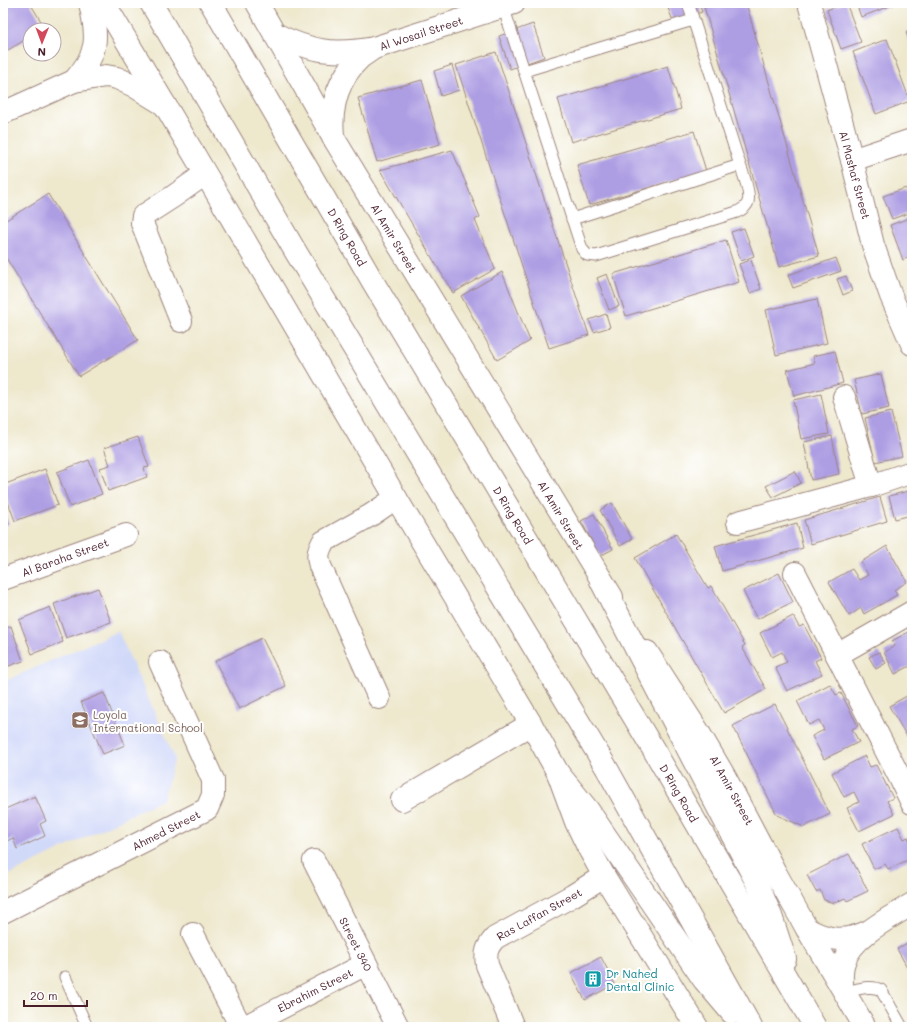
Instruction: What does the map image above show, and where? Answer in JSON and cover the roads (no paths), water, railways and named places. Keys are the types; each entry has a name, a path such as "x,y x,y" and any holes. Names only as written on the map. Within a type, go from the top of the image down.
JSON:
{"main road":[{"path":"74,81 84,70 94,50 95,43 93,18 90,3"},
{"path":"104,3 531,724 558,773 576,822 588,847 604,876 697,1027"},
{"path":"151,3 294,249 606,767 751,1027"},
{"name":"D Ring Road","path":"211,3 374,282 651,745 815,1027"},
{"name":"Al Amir Street","path":"257,3 333,137 601,581 714,757 775,872 865,1027"},
{"name":"Al Mashaf Street","path":"809,3 852,160 873,245 901,322 912,344"},
{"name":"Al Wosail Street","path":"274,34 293,43 313,49 333,52 354,52 374,48 508,5"},
{"name":"Al Wosail Street","path":"333,137 333,108 337,93 351,68 362,56 374,48"},
{"path":"3,113 74,81 106,76 117,78 134,86 165,105"},
{"path":"852,160 912,140"},
{"path":"181,321 142,224 142,220 144,216 205,174"},
{"path":"844,397 871,486"},
{"path":"738,522 871,486 912,472"},
{"path":"378,698 320,566 318,558 319,550 323,542 371,515 396,498"},
{"name":"Al Baraha Street","path":"3,579 126,534"},
{"path":"795,573 837,655 907,777 912,803"},
{"path":"601,581 758,885 771,916 796,994"},
{"path":"837,655 912,612"},
{"name":"Ahmed Street","path":"3,912 207,809 213,795 213,780 160,662"},
{"path":"402,800 531,724"},
{"path":"558,773 588,810 704,980 744,1027"},
{"name":"Street 340","path":"314,861 398,1027"},
{"name":"Ras Laffan Street","path":"513,1027 487,965 485,956 488,946 495,938 572,896 604,876"},
{"path":"843,990 841,974 844,961 858,940 912,904"},
{"path":"807,929 818,935 844,939 856,937 869,932"},
{"path":"193,934 242,1027"},
{"name":"Ebrahim Street","path":"242,1027 366,964"}],"lane":[{"path":"508,5 524,72 582,249 588,255 596,256 737,212 744,208 749,201 748,190 688,3"},
{"path":"524,72 693,20"},
{"path":"572,219 740,165"},
{"path":"65,978 88,1027"},
{"path":"843,990 872,987 881,990 902,1027"}],"place":[{"name":"Loyola International School","path":"80,720"},
{"name":"Dr Nahed Dental Clinic","path":"593,979"}]}
